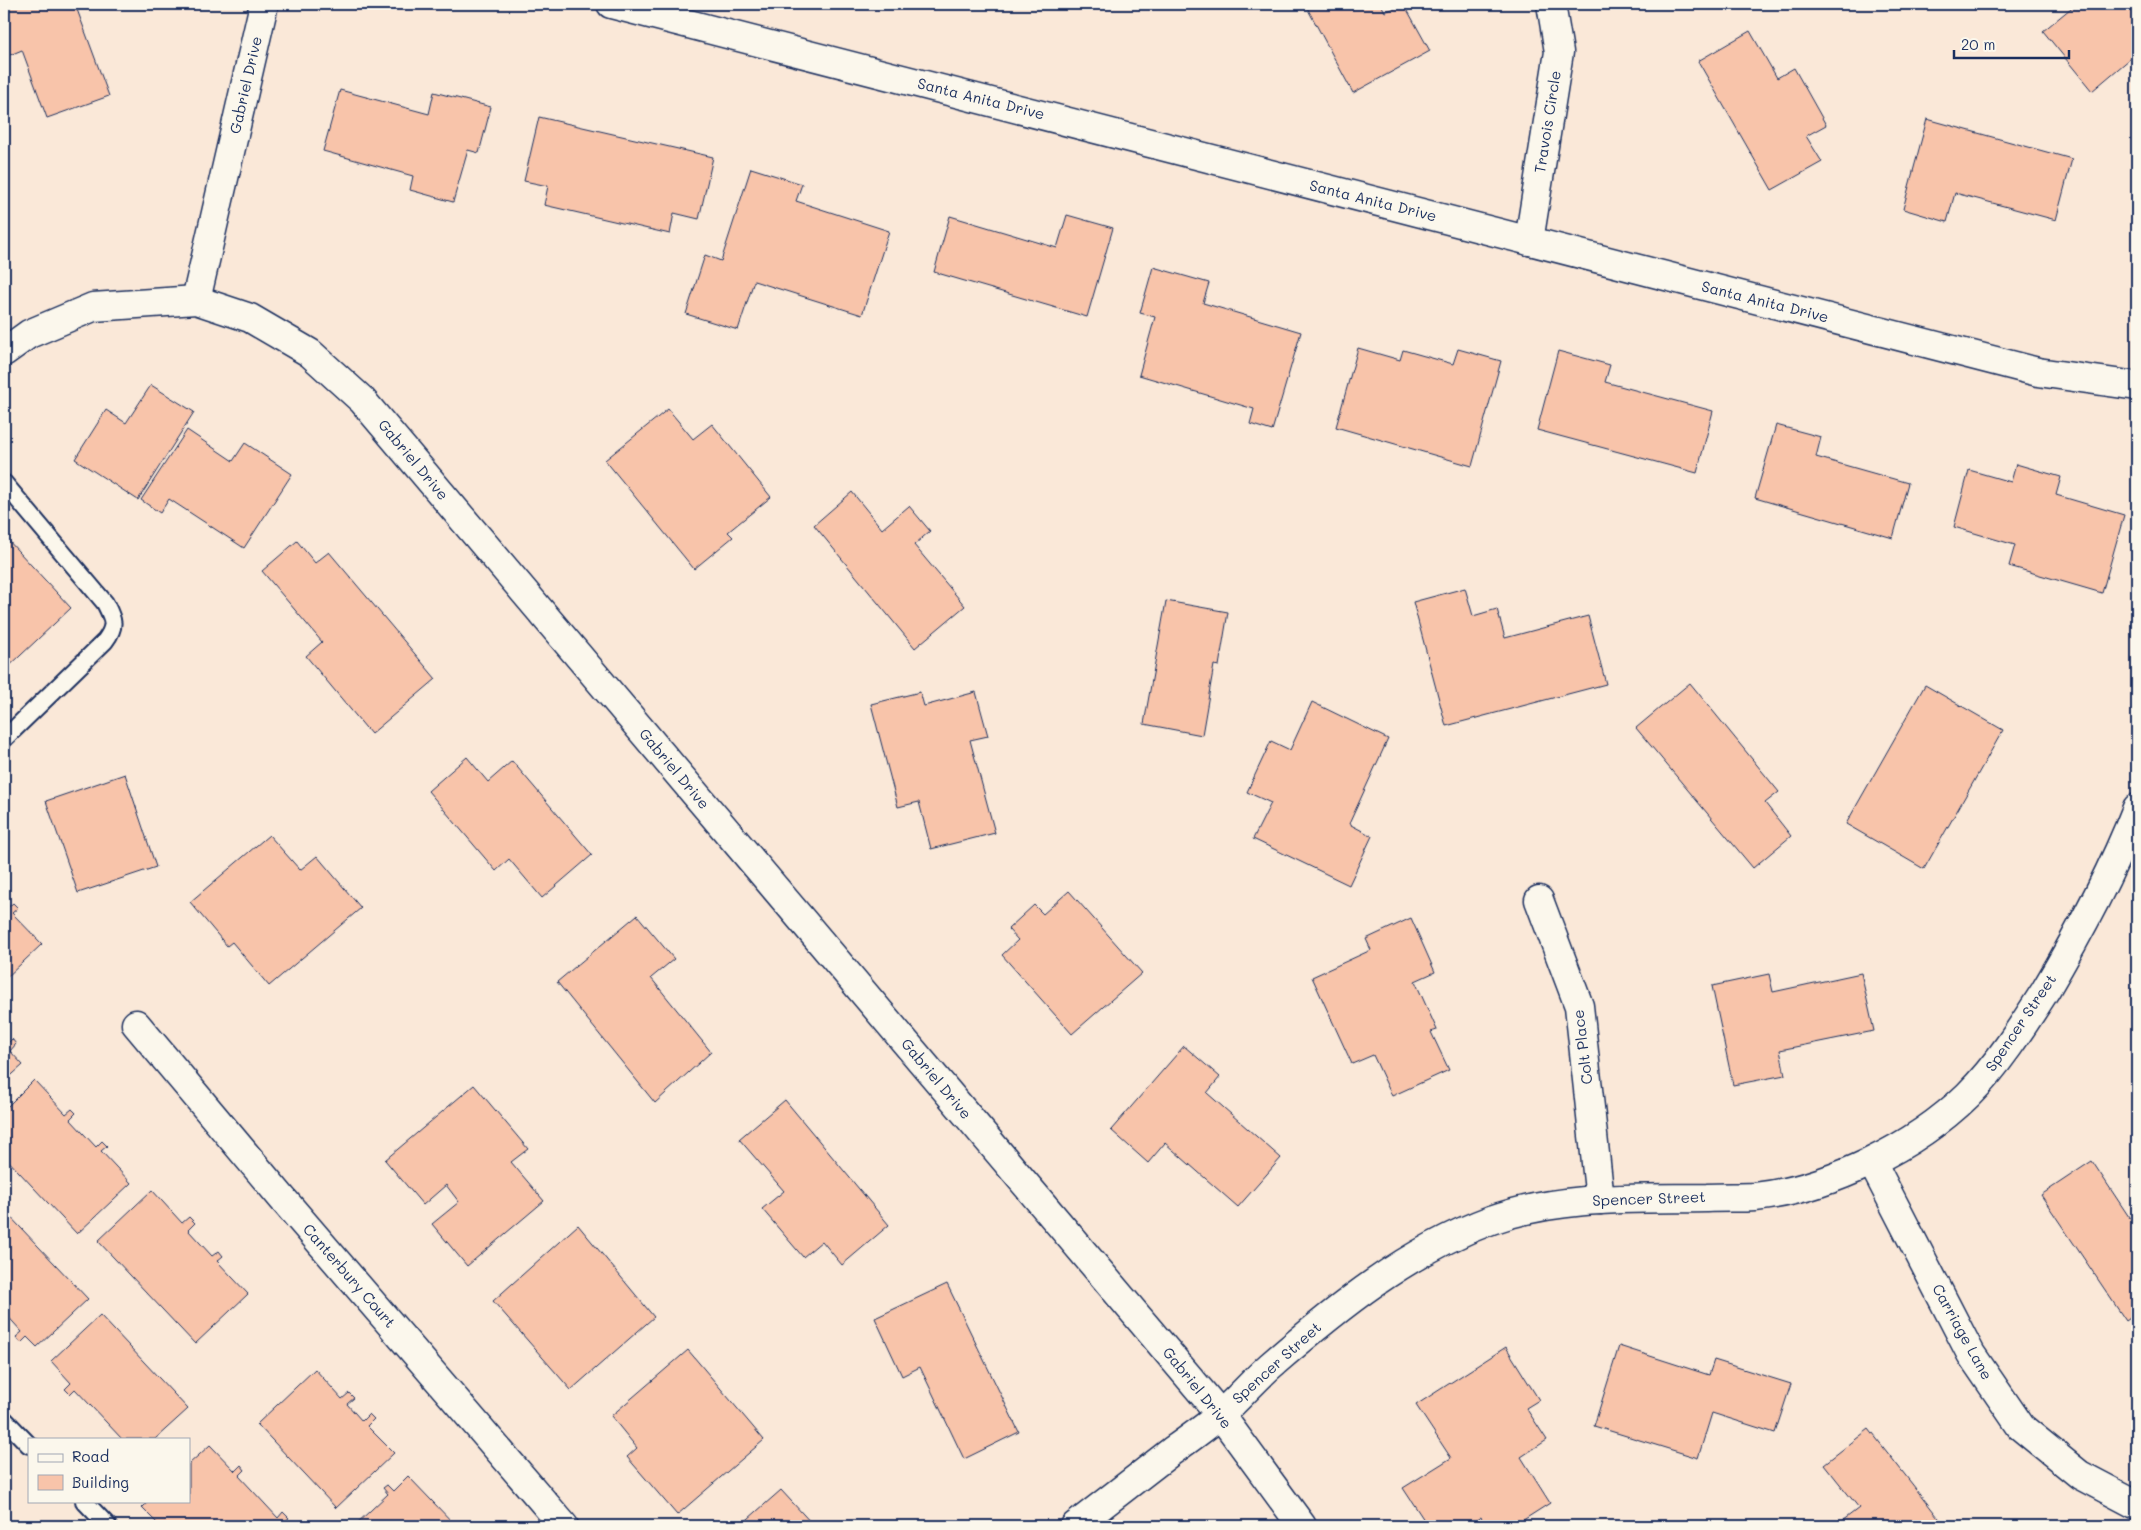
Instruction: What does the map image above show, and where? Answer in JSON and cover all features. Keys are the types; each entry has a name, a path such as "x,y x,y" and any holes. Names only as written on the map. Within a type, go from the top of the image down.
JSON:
{"street":[{"name":"Gabriel Drive","path":"264,4 196,300 250,318 310,353 362,400 1220,1414 1302,1526"},
{"name":"Santa Anita Drive","path":"611,4 2038,372 2137,386"},
{"name":"Travois Circle","path":"1529,241 1559,52 1551,4"},
{"path":"4,352 29,334 93,307 196,300"},
{"name":"Spencer Street","path":"1075,1526 1220,1414 1268,1368 1369,1285 1426,1249 1493,1219 1546,1205 1600,1200 1756,1196 1822,1181 1872,1162 1908,1141 1942,1118 1968,1095 1991,1069 2025,1023 2092,908 2137,808"},
{"name":"Colt Place","path":"1539,900 1579,1006 1600,1200"},
{"name":"Canterbury Court","path":"136,1024 289,1206 564,1526"},
{"name":"Carriage Lane","path":"1872,1162 1971,1354 2021,1427 2080,1475 2137,1505"}],"lane":[{"path":"4,483 105,602 112,618 112,631 105,641 4,739"},
{"path":"4,1419 28,1444"},
{"path":"85,1502 108,1526"}],"building":[{"path":"4,4 75,4 109,96 47,118 22,50 10,55 4,39"},
{"path":"1305,4 1381,4 1385,12 1404,4 1430,51 1353,93"},
{"path":"2076,4 2137,4 2137,53 2092,91 2043,31"},
{"path":"1750,31 1777,78 1794,68 1826,125 1806,136 1822,162 1772,190 1698,61"},
{"path":"340,90 429,114 434,92 491,107 479,153 468,150 453,202 410,190 413,176 323,151"},
{"path":"539,117 713,157 699,219 674,213 670,234 544,205 548,186 524,181"},
{"path":"1927,119 2072,159 2056,220 1955,193 1947,222 1903,209"},
{"path":"751,168 802,184 796,201 889,231 862,315 754,281 738,330 686,314 705,255 721,261"},
{"path":"1067,215 1113,228 1087,317 934,272 950,216 1057,248"},
{"path":"1153,267 1209,283 1203,303 1301,332 1272,431 1250,424 1254,409 1139,375 1155,317 1140,313"},
{"path":"1358,348 1400,360 1403,350 1453,364 1458,349 1501,361 1472,466 1336,427"},
{"path":"1558,351 1610,365 1605,382 1713,411 1697,473 1537,430"},
{"path":"151,385 194,412 138,500 75,459 106,410 126,423"},
{"path":"668,409 693,439 712,424 771,497 728,532 733,537 694,569 605,460"},
{"path":"1776,425 1821,437 1816,457 1908,483 1893,538 1755,498"},
{"path":"187,430 233,461 245,443 292,474 244,548 169,499 160,513 141,500"},
{"path":"2016,464 2061,477 2056,495 2124,515 2102,593 2009,566 2015,545 1954,527 1969,470 2011,482"},
{"path":"852,492 882,529 909,506 930,531 914,545 965,606 915,648 814,525"},
{"path":"6,538 71,608 4,671 4,540"},
{"path":"297,541 315,563 329,552 436,679 371,734 306,656 322,642 262,571"},
{"path":"1465,588 1473,616 1497,609 1505,638 1588,616 1606,684 1446,726 1413,602"},
{"path":"1166,601 1228,612 1219,666 1214,665 1202,735 1144,724"},
{"path":"1690,683 1779,792 1765,803 1791,836 1753,868 1636,728"},
{"path":"1925,685 2003,730 1924,869 1846,824"},
{"path":"920,692 924,706 976,692 988,736 970,740 995,833 931,849 919,802 898,807 871,704"},
{"path":"1312,702 1388,739 1349,824 1372,836 1349,885 1253,839 1271,803 1247,792 1271,741 1290,750"},
{"path":"467,757 488,782 512,761 592,855 542,898 509,859 496,871 428,791"},
{"path":"125,774 156,867 78,893 46,801"},
{"path":"269,835 300,870 317,856 361,908 269,986 232,942 227,946 190,902"},
{"path":"1069,891 1142,973 1072,1034 1002,955 1018,940 1008,929 1034,905 1043,914"},
{"path":"13,903 18,908 12,913 42,944 4,980 4,906 6,909"},
{"path":"637,915 674,959 651,978 711,1052 655,1103 557,982"},
{"path":"1411,918 1435,972 1415,981 1437,1030 1431,1032 1449,1070 1392,1096 1373,1055 1352,1064 1312,977 1371,950 1366,939"},
{"path":"1861,973 1874,1031 1780,1050 1785,1075 1733,1085 1712,986 1769,974 1773,992"},
{"path":"12,1039 16,1044 10,1051 23,1065 4,1082 4,1045"},
{"path":"1184,1046 1220,1077 1207,1093 1281,1158 1238,1207 1165,1143 1148,1163 1111,1130"},
{"path":"34,1080 66,1114 72,1109 76,1113 70,1119 96,1147 102,1141 107,1146 101,1151 131,1183 77,1234 4,1156 4,1110"},
{"path":"474,1085 528,1149 511,1162 544,1201 467,1266 432,1224 459,1202 446,1185 423,1205 385,1160"},
{"path":"785,1100 889,1225 842,1265 822,1241 803,1257 762,1209 784,1191 739,1139"},
{"path":"2092,1161 2137,1229 2137,1313 2126,1321 2041,1195"},
{"path":"152,1190 182,1223 189,1217 195,1223 188,1230 212,1256 219,1251 223,1256 217,1261 248,1294 195,1344 98,1241"},
{"path":"4,1210 88,1299 37,1347 27,1337 21,1343 16,1337 22,1332 4,1312"},
{"path":"578,1225 654,1317 571,1390 493,1301"},
{"path":"947,1284 1019,1432 964,1459 920,1367 902,1376 875,1318"},
{"path":"100,1315 188,1409 156,1438 121,1438 75,1389 70,1394 65,1389 71,1383 51,1361"},
{"path":"1619,1346 1709,1375 1714,1360 1791,1384 1775,1433 1712,1413 1698,1458 1594,1426"},
{"path":"1506,1347 1539,1400 1526,1408 1547,1440 1521,1457 1550,1503 1514,1526 1486,1526 1481,1517 1467,1526 1428,1526 1403,1488 1451,1458 1416,1405"},
{"path":"688,1350 764,1440 677,1515 627,1457 637,1448 611,1416"},
{"path":"315,1369 342,1399 349,1393 354,1398 347,1404 362,1421 369,1414 374,1419 367,1426 394,1453 336,1508 257,1424"},
{"path":"1869,1429 1945,1526 1846,1526 1842,1521 1859,1508 1824,1464"},
{"path":"210,1445 235,1471 241,1465 245,1470 239,1476 278,1518 283,1512 289,1518 283,1523 285,1526 160,1526 142,1508 148,1502 190,1502 190,1463"},
{"path":"408,1476 456,1526 354,1526 388,1494 383,1488 387,1485 393,1491"},
{"path":"781,1490 814,1526 740,1526"}]}
